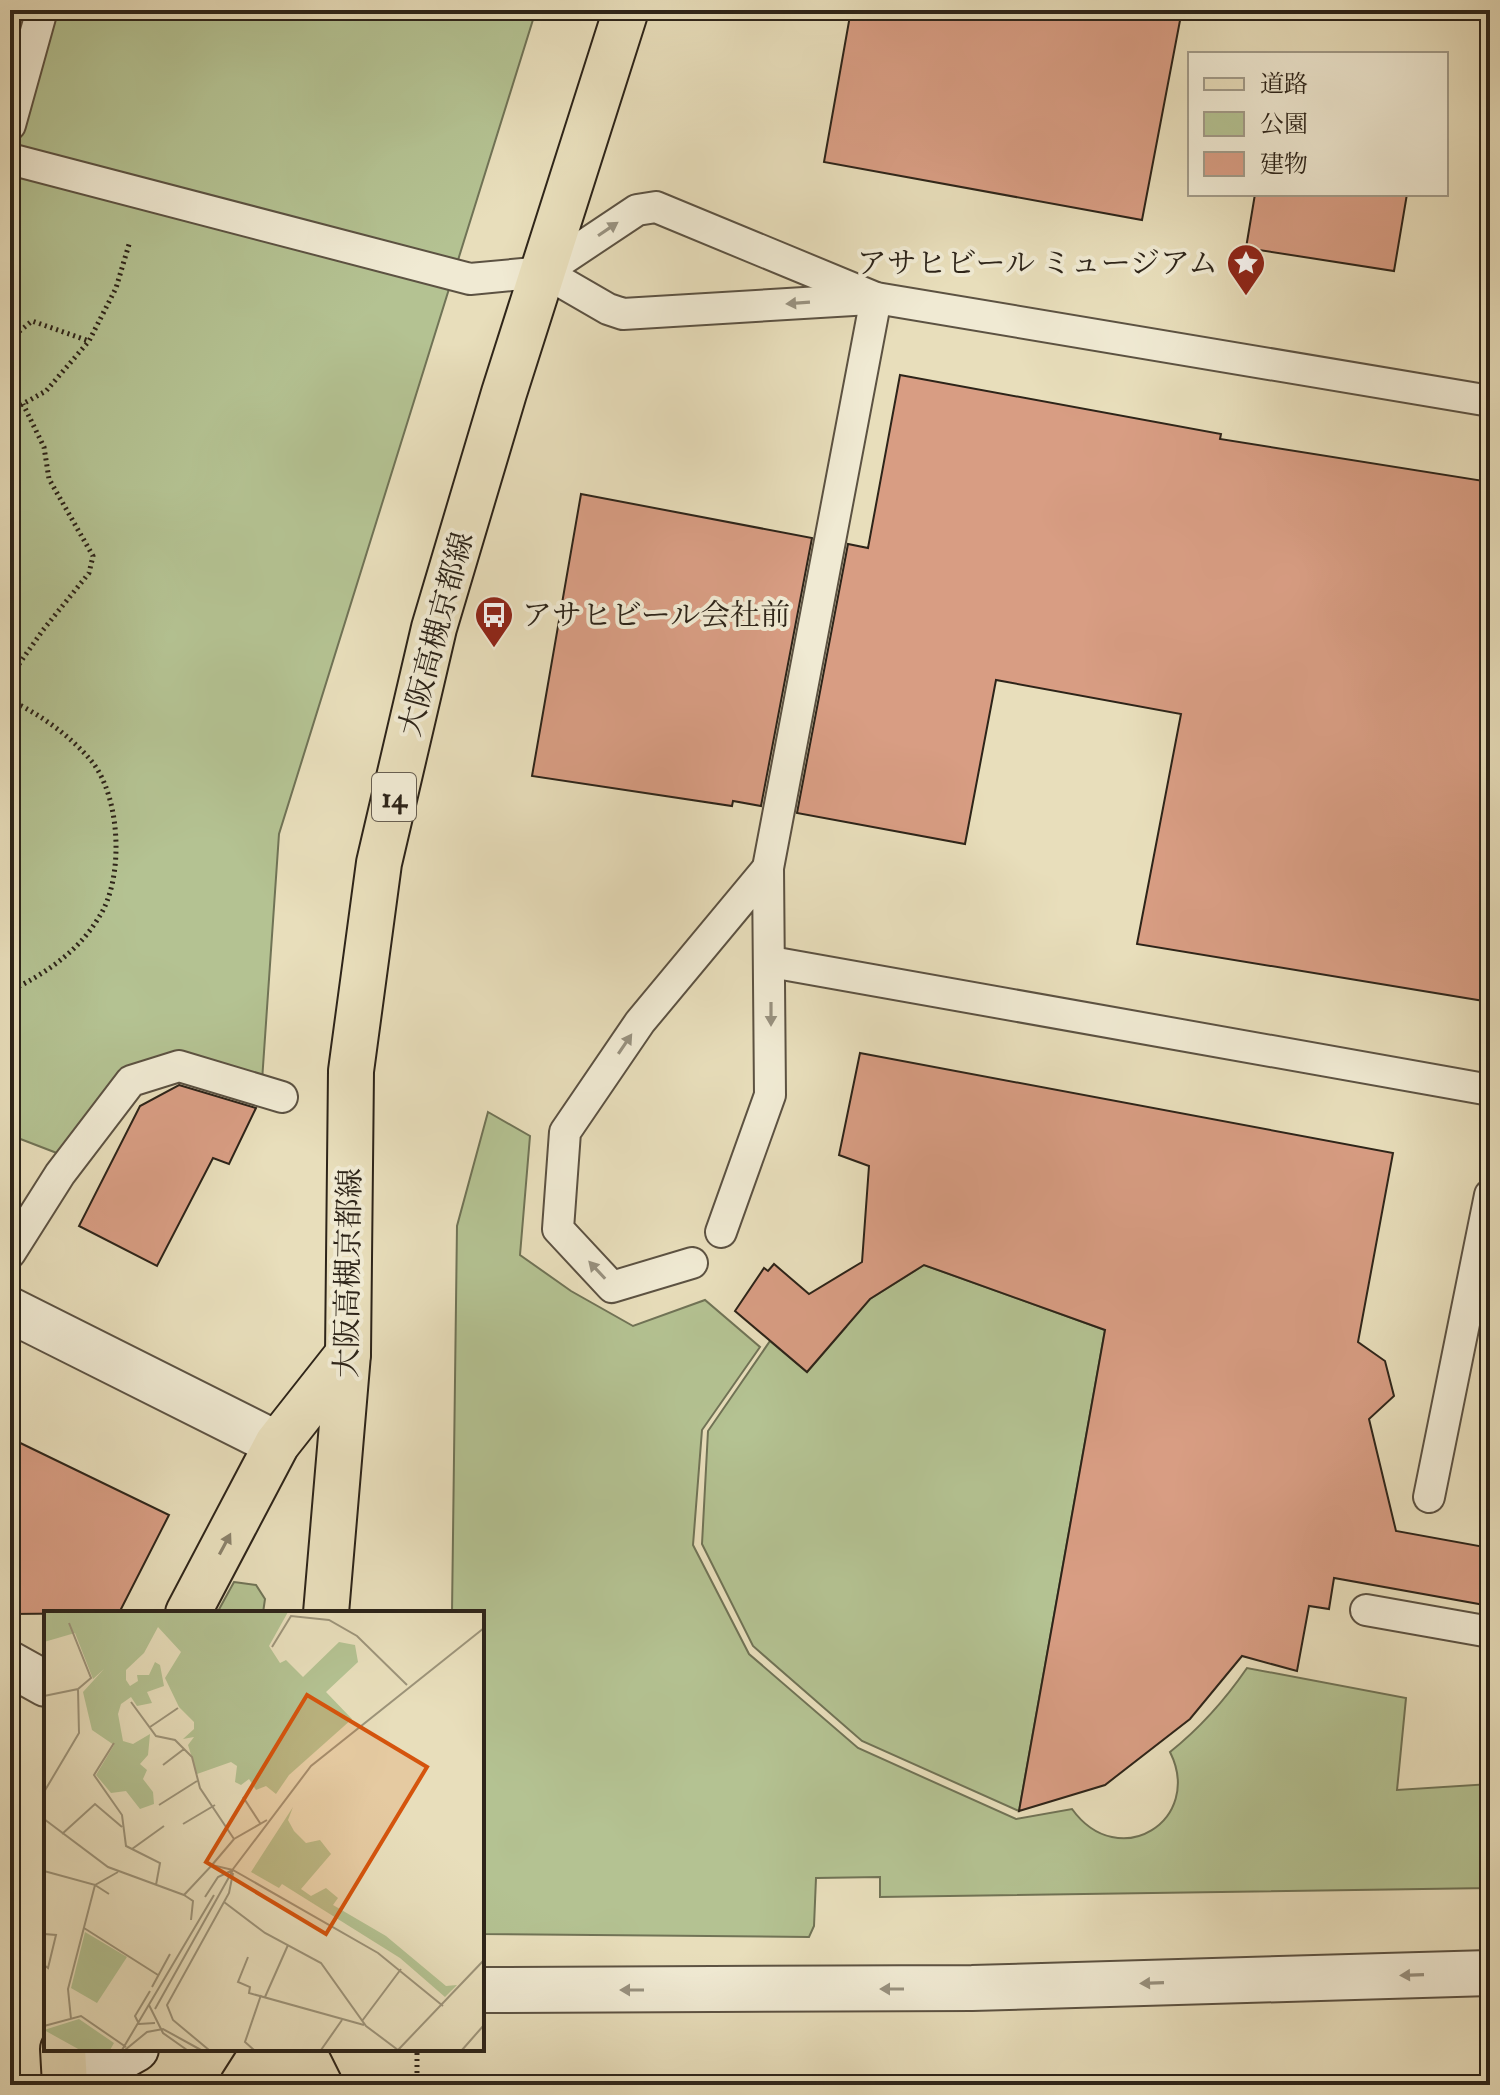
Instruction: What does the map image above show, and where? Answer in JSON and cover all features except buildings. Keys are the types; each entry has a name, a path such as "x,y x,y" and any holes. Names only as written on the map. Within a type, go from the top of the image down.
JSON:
{"main road":[{"name":"大阪高槻京都線","path":"326,1611 348,1354 351,1071 379,863 434,628 504,393 626,10"},
{"path":"189,1611 277,1444 348,1354"},
{"path":"63,2051 65,2085"},
{"path":"242,2085 264,2051"},
{"path":"270,2085 278,2051"},
{"path":"289,2051 293,2085"},
{"path":"303,2051 320,2085"}],"street":[{"path":"10,1310 277,1444"},
{"path":"10,1664 44,1683"},
{"path":"484,1990 972,1988 1490,1973"},
{"path":"72,2085 132,2051"}],"lane":[{"path":"10,125 42,10"},
{"path":"10,159 470,279 544,272 637,210 656,207 876,298 1490,401"},
{"path":"544,272 608,309 623,314 876,298"},
{"path":"721,1232 770,1095 768,868 876,298"},
{"path":"692,1263 612,1287 558,1229 565,1132 640,1022 768,868"},
{"path":"771,962 1490,1090"},
{"path":"10,1253 60,1174 131,1081 179,1066 282,1097"},
{"path":"1429,1497 1490,1195"},
{"path":"1366,1610 1490,1632"}],"path":[{"path":"10,411 46,391 89,341 116,288 144,194"},
{"path":"10,339 32,321 89,341"},
{"path":"11,675 89,573 93,556 49,479 44,447 23,404"},
{"path":"10,700 71,739 95,766 109,800 116,836 115,873 101,915 76,947 43,974 10,991"},
{"path":"417,2051 417,2085"}],"green space":[{"path":"10,10 536,10 279,834 262,1081 173,1056 62,1155 10,1135"},
{"path":"488,1112 530,1136 520,1255 571,1291 633,1326 705,1300 760,1347 702,1430 693,1545 749,1654 858,1748 1016,1819 1072,1809 1091,1828 1112,1837 1133,1837 1151,1830 1166,1817 1176,1799 1177,1777 1170,1752 1212,1713 1247,1668 1406,1698 1397,1790 1490,1784 1490,1888 880,1897 880,1877 816,1878 814,1926 809,1937 484,1934 484,1611 452,1611 457,1226"},
{"path":"924,1265 1105,1330 1019,1811 862,1741 753,1646 702,1544 708,1431 770,1341 807,1372 846,1327 838,1319"},
{"path":"234,1582 256,1585 265,1599 263,1611 218,1611"}],"place":[{"name":"アサヒビール ミュージアム","path":"1246,297"},
{"name":"アサヒビール会社前","path":"494,649"}]}
